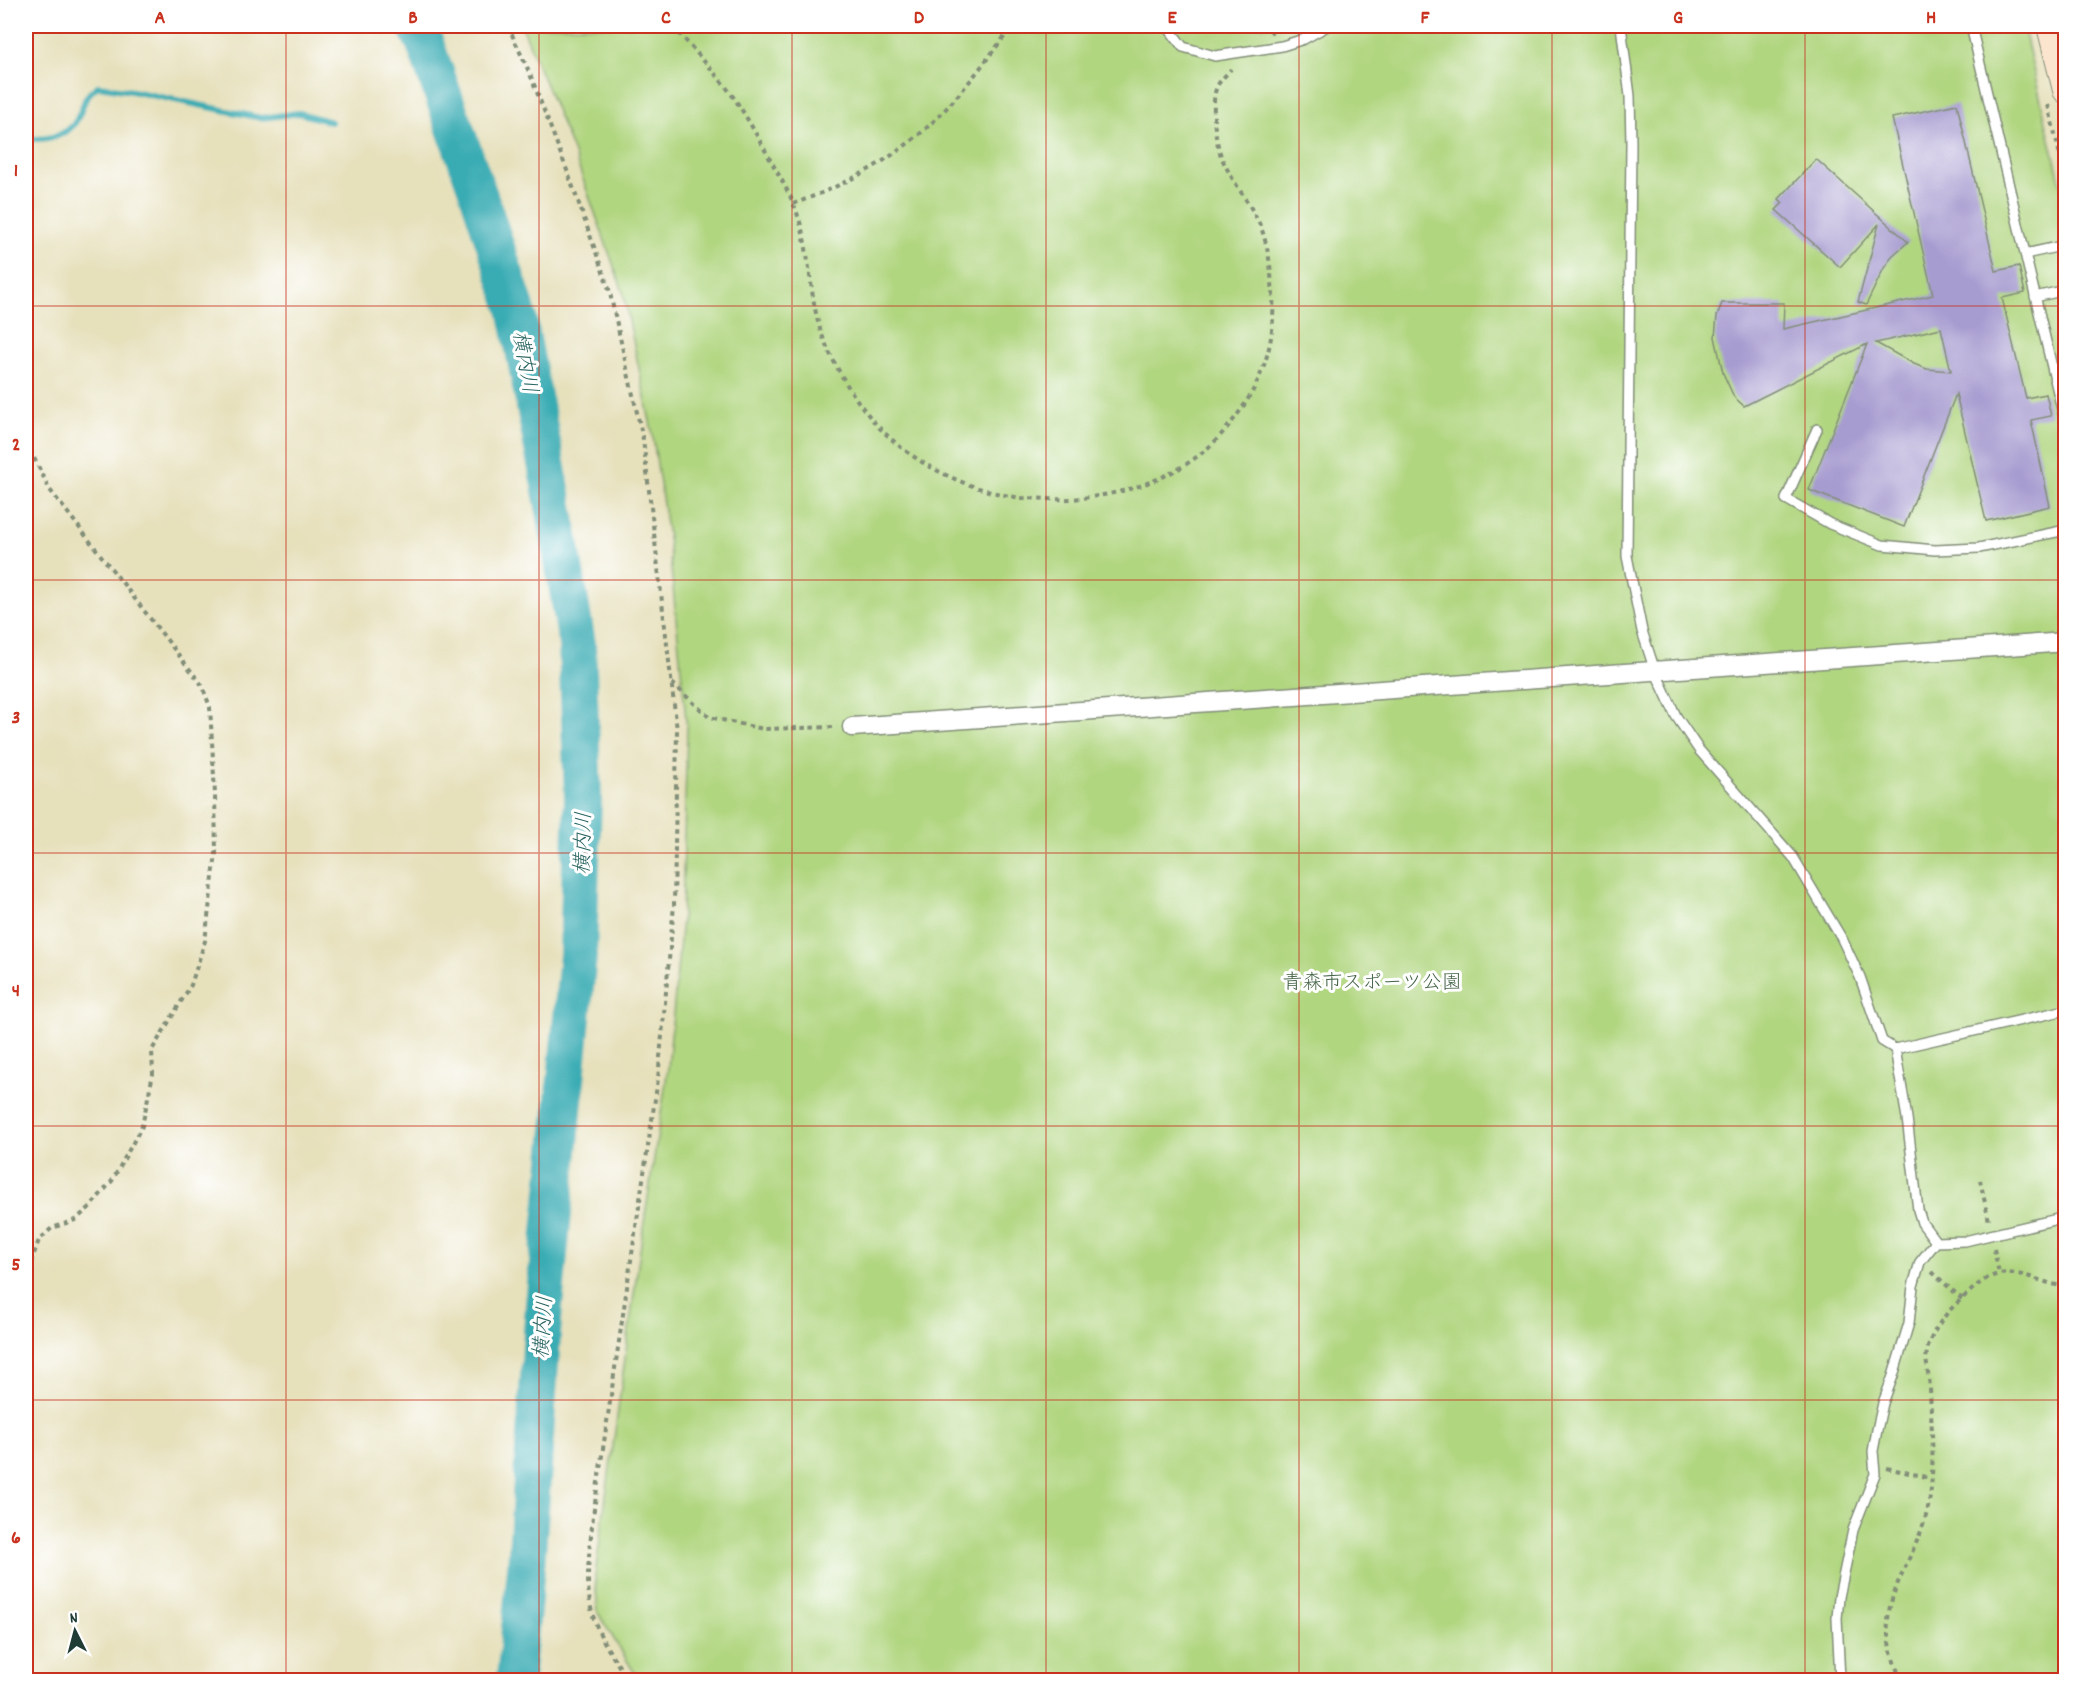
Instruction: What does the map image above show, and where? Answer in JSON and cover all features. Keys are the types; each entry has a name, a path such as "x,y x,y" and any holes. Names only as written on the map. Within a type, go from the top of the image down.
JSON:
{"street":[{"path":"2050,26 2066,90"},
{"path":"852,727 2066,642"}],"lane":[{"path":"1167,26 1183,47 1215,56 1282,46 1304,39 1327,26"},
{"path":"1621,26 1630,96 1631,143 1627,556 1640,621 1655,671 1676,716 1699,750 1793,857 1847,948 1860,977 1882,1041 1895,1049 2066,1010"},
{"path":"1971,26 2066,426"},
{"path":"2025,254 2066,245"},
{"path":"2035,297 2066,290"},
{"path":"1816,429 1786,499 1840,528 1882,545 1935,550 1979,548 2066,530"},
{"path":"1895,1049 1907,1118 1918,1210 1922,1223 1936,1242"},
{"path":"1840,1680 1837,1629 1839,1597 1853,1530 1875,1474 1874,1451 1877,1430 1883,1403 1909,1323 1913,1286 1920,1262 1936,1242 1965,1241 2066,1217"}],"path":[{"path":"508,26 564,162 609,289 643,439 677,730 674,905 658,1079 596,1493 588,1572 590,1604 594,1618 600,1634 628,1680"},
{"path":"673,26 732,96 793,204 808,255 821,331 837,366 857,399 886,435 915,459 947,476 1015,497 1053,499 1110,494 1143,485 1172,473 1206,451 1231,424 1243,409 1262,372 1272,340 1275,304 1267,251 1262,232 1221,155 1215,130 1214,108 1216,87 1229,71 1278,26"},
{"path":"793,204 850,179 902,150 958,95 1013,26"},
{"path":"26,442 50,490 202,685 210,706 216,853 205,941 192,985 152,1050 153,1074 142,1126 112,1181 89,1208 75,1220 52,1227 39,1240 26,1276"},
{"path":"672,683 709,717 763,729 852,727"},
{"path":"1920,1262 1962,1299"},
{"path":"1902,1680 1894,1665 1888,1640 1887,1617 1895,1590 1927,1514 1931,1478 1931,1421 1927,1352 1936,1329 1947,1313 1962,1299 1984,1280 1999,1274 2020,1274 2066,1287"},
{"path":"1875,1466 1931,1478"}],"green space":[{"name":"青森市スポーツ公園","path":"522,26 2023,26 2066,206 2065,1680 639,1680 598,1613 595,1576 642,1236 668,1068 682,919 687,729 668,537 652,431 623,292 573,151"}],"building":[{"path":"1957,104 1996,271 2019,266 2025,293 2002,298 2026,398 2046,394 2051,416 2031,420 2050,506 1986,521 1956,394 1904,527 1809,490 1867,344 1744,406 1734,397 1723,373 1715,337 1717,316 1722,303 1784,303 1783,329 1933,295 1892,118","holes":["1941,328 1951,371 1927,369 1876,343"]},
{"path":"1816,159 1908,242 1892,256 1884,268 1866,305 1858,302 1879,224 1840,267 1776,210 1783,203 1779,199"}],"waterway":[{"name":"横内川","path":"416,26 424,41 479,196 516,308 553,500 577,644 583,797 578,956 544,1305 526,1568 515,1680"},
{"path":"26,138 54,137 67,131 76,121 88,95 98,86 261,118 299,113 331,122"}]}
